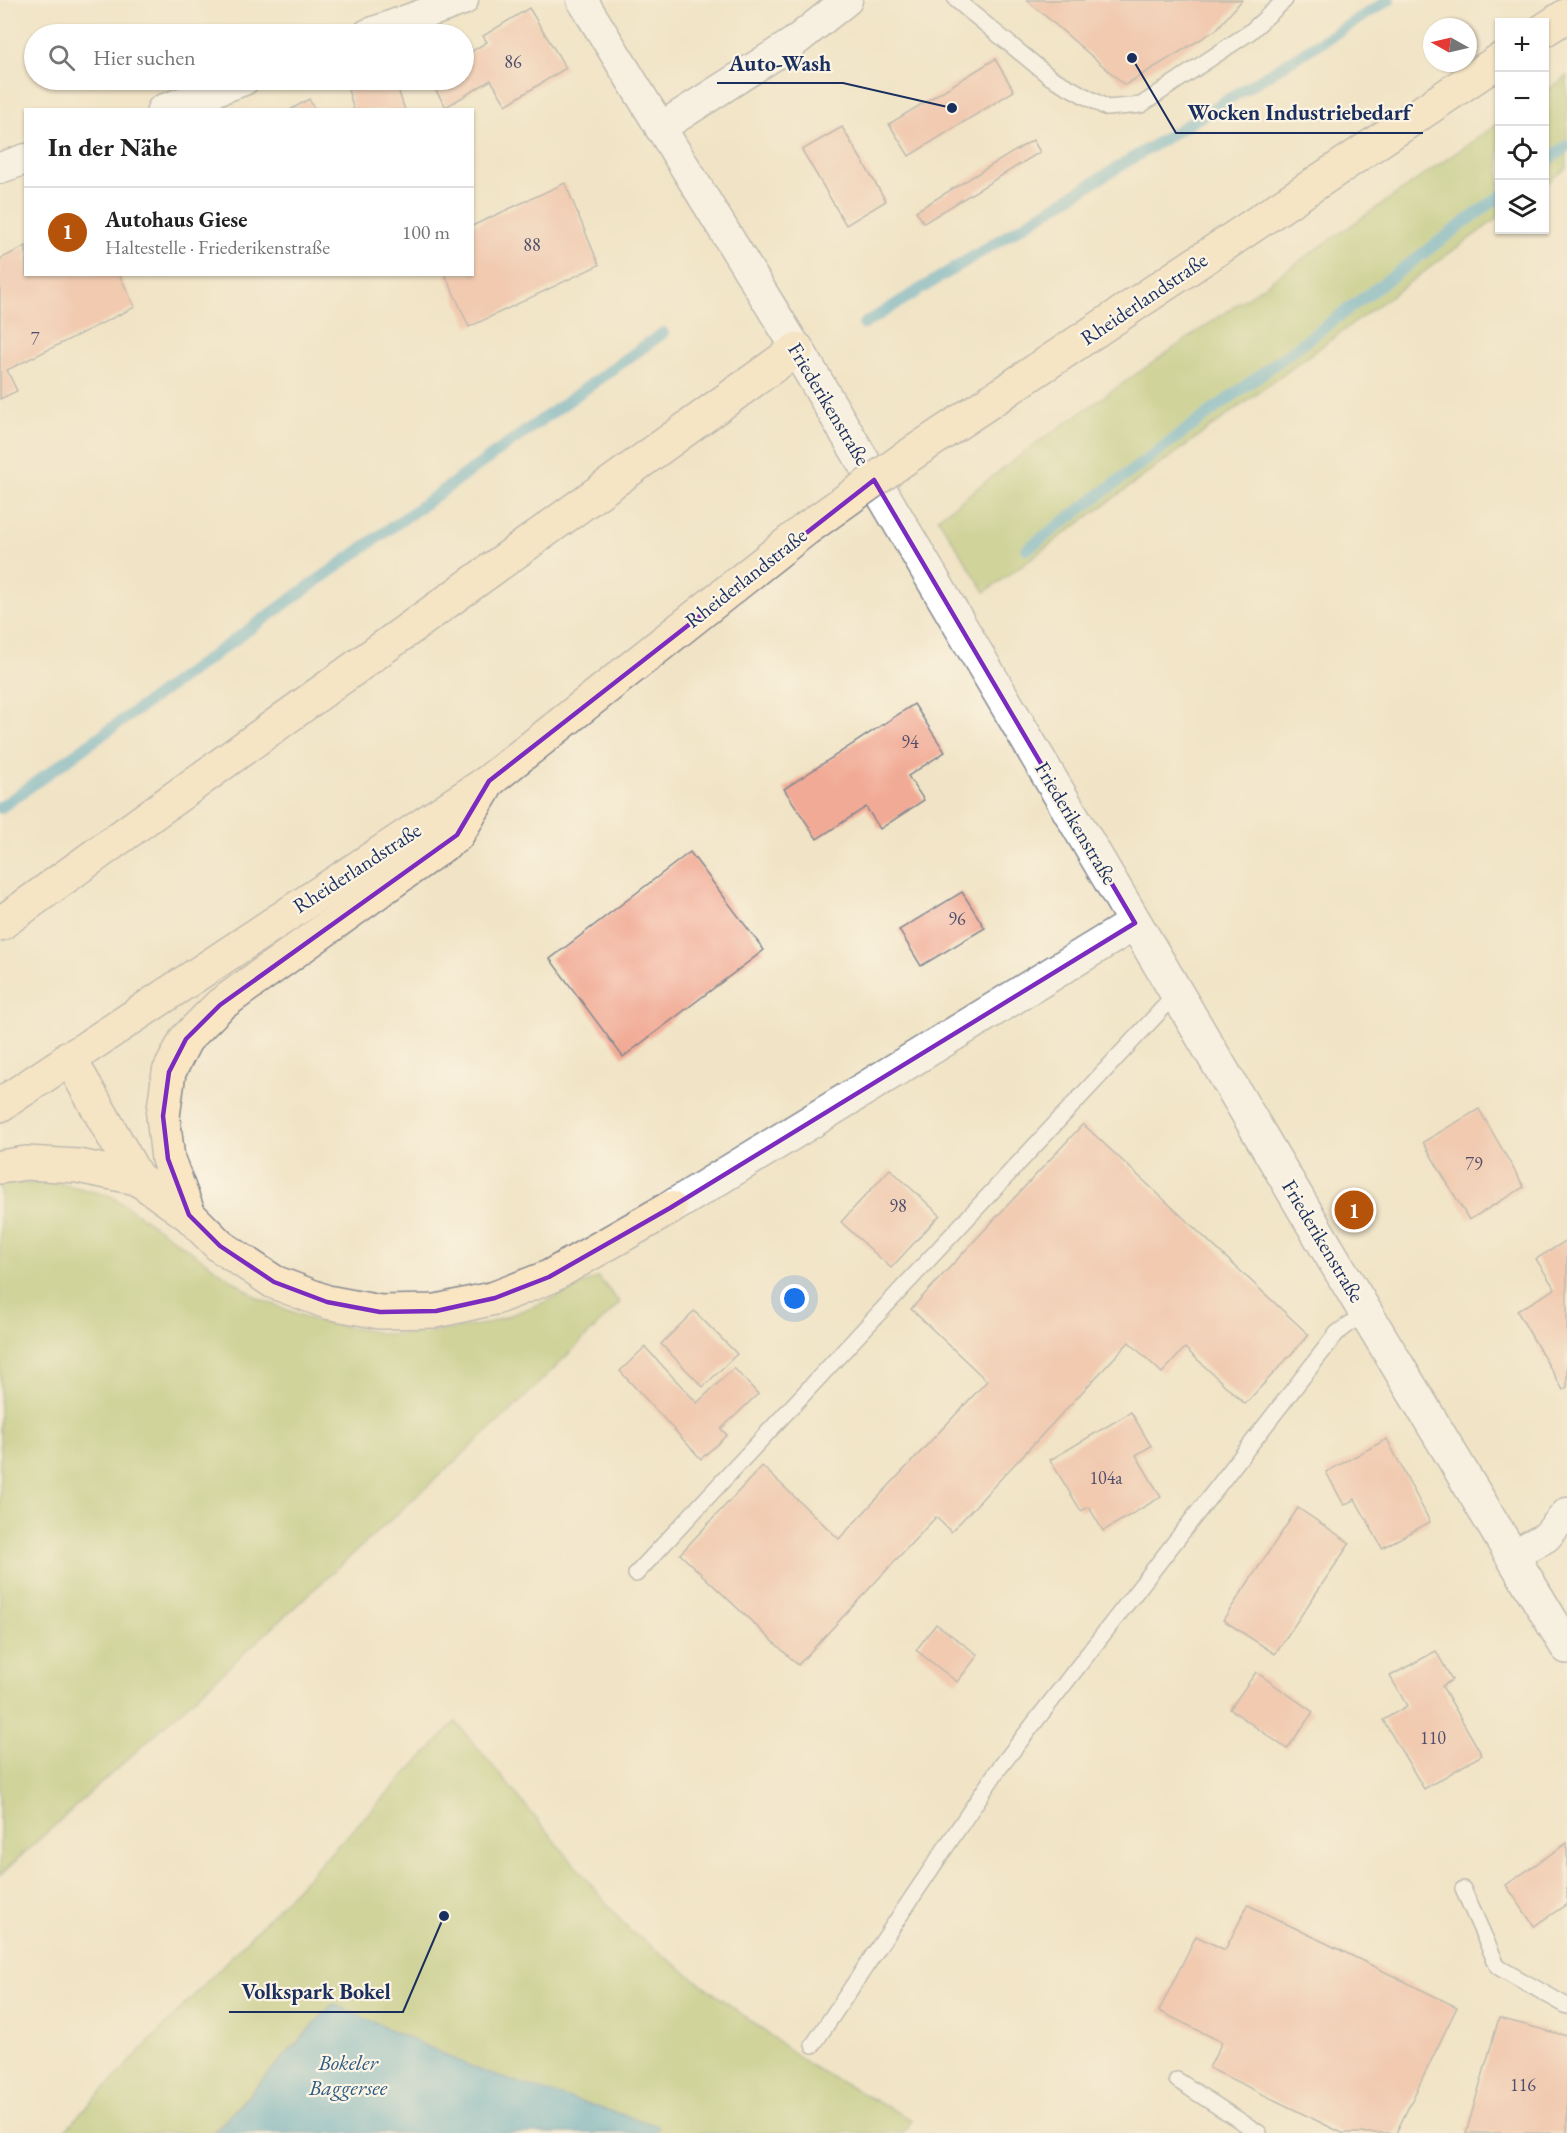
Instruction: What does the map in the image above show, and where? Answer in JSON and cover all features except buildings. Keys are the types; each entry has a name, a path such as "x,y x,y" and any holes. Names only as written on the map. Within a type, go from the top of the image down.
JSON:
{"main road":[{"path":"1549,27 1567,15"},
{"name":"Rheiderlandstraße","path":"0,1105 69,1057 489,782 806,530 904,459 1495,63"},
{"path":"0,924 797,349"},
{"path":"189,1215 168,1160 163,1116 169,1072 186,1039 220,1005 457,835 489,782"},
{"path":"69,1057 137,1178"},
{"path":"0,1167 26,1163 78,1166 137,1178 189,1215 220,1246 273,1282 327,1302 380,1312 436,1311 495,1298 549,1277 669,1208"}],"street":[{"path":"396,24 463,0"},
{"name":"Friederikenstraße","path":"582,0 797,349 1135,923 1567,1647"},
{"path":"660,128 793,43 847,0"},
{"path":"167,108 217,90"},
{"path":"0,168 24,160"},
{"path":"669,1208 1135,923"},
{"path":"1513,1555 1546,1537 1567,1513"}],"lane":[{"path":"956,0 1050,77 1107,108 1141,105 1250,32 1285,0"},
{"path":"636,1574 1178,993"},
{"path":"813,2045 997,1772 1338,1333 1366,1312"},
{"path":"1463,1889 1498,1967 1567,2006"},
{"path":"1177,2080 1259,2133"}],"highlighted area":[{"path":"874,480 1135,923 670,1208 549,1277 495,1298 436,1311 380,1312 327,1302 274,1282 220,1246 189,1215 168,1159 163,1116 169,1072 186,1039 220,1005 457,835 489,781"}],"green space":[{"path":"1567,76 1567,168 1549,181 1549,126 1549,89"},
{"path":"1495,126 1495,220 985,592 938,518 1038,442"},
{"path":"54,1182 111,1196 258,1298 315,1321 386,1334 427,1333 486,1324 540,1304 598,1277 620,1303 519,1403 0,1875 0,1185"},
{"path":"456,1722 628,1929 811,2066 912,2120 904,2133 655,2133 658,2127 483,2072 333,2004 213,2133 62,2133"}],"water":[{"name":"Bokeler Baggersee","path":"333,2004 483,2072 659,2126 654,2133 214,2133"}],"waterway":[{"path":"864,324 1389,0"},
{"path":"1549,159 1567,146"},
{"path":"1027,549 1495,200"},
{"path":"0,808 663,333"}],"place":[{"name":"Wocken Industriebedarf","path":"1132,58"},
{"name":"Auto-Wash","path":"952,108"},
{"name":"Autohaus Giese","path":"1354,1210"},
{"name":"Volkspark Bokel","path":"444,1916"}]}
